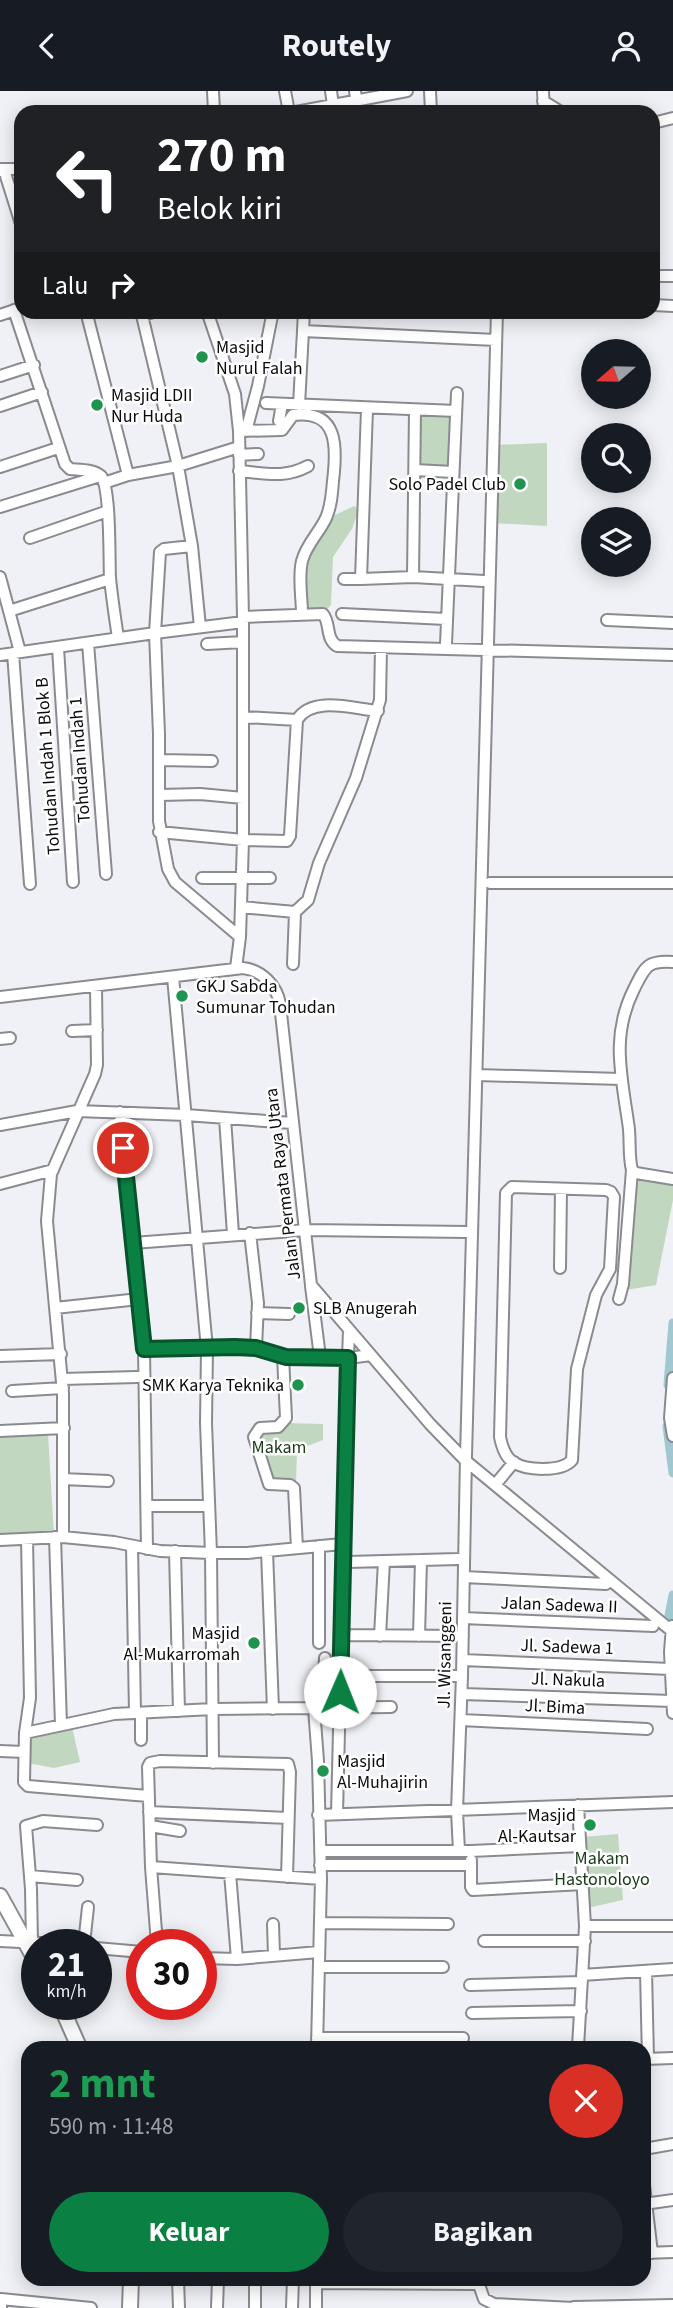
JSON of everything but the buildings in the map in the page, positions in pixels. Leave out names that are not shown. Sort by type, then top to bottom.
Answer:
[{"type":"main road","points":[[0,1896],[21,1930]]},
{"type":"main road","points":[[68,2020],[76,2041]]},
{"type":"main road","points":[[130,2308],[131,2286]]},
{"type":"street","points":[[357,101],[407,91]]},
{"type":"street","points":[[0,170],[5,173],[14,202]]},
{"type":"street","points":[[21,319],[65,464],[70,469],[85,469],[102,479],[108,511],[110,579],[118,638]]},
{"type":"street","points":[[88,319],[128,475]]},
{"type":"street","points":[[142,319],[178,467],[192,546],[200,627]]},
{"type":"street","points":[[210,319],[235,394],[243,431]]},
{"type":"street","points":[[0,997],[236,968],[240,939],[243,841],[243,619],[239,451],[258,386],[271,319]]},
{"type":"street","points":[[299,405],[304,319]]},
{"type":"street","name":"Jl. Wisanggeni","points":[[459,1851],[457,1811],[463,1676],[466,1455],[497,319]]},
{"type":"street","points":[[303,331],[496,340]]},
{"type":"street","points":[[0,376],[34,365]]},
{"type":"street","points":[[0,406],[42,392]]},
{"type":"street","points":[[446,644],[457,393]]},
{"type":"street","points":[[265,403],[456,411]]},
{"type":"street","points":[[279,421],[282,404]]},
{"type":"street","points":[[361,579],[367,409]]},
{"type":"street","points":[[413,577],[415,409]]},
{"type":"street","points":[[243,431],[282,430],[293,415],[311,414],[324,421],[334,437],[336,450],[330,505],[301,565],[302,614]]},
{"type":"street","points":[[0,467],[58,448]]},
{"type":"street","points":[[0,507],[102,479],[178,467],[239,451],[258,454]]},
{"type":"street","points":[[239,471],[284,475],[294,474],[308,466]]},
{"type":"street","points":[[415,470],[453,472]]},
{"type":"street","points":[[30,538],[108,511]]},
{"type":"street","points":[[192,546],[160,551],[155,633],[160,760],[159,832],[168,869],[175,882],[240,939]]},
{"type":"street","points":[[0,577],[17,653],[30,884]]},
{"type":"street","points":[[344,579],[413,577],[484,581]]},
{"type":"street","points":[[9,611],[110,579]]},
{"type":"street","points":[[0,655],[243,619],[302,614],[325,615],[329,638],[337,646],[673,655]]},
{"type":"street","points":[[342,614],[446,619]]},
{"type":"street","points":[[607,620],[673,623]]},
{"type":"street","points":[[207,644],[243,642]]},
{"type":"street","name":"Tohudan Indah 1","points":[[88,643],[106,874]]},
{"type":"street","name":"Tohudan Indah 1 Blok B","points":[[58,647],[73,881]]},
{"type":"street","points":[[241,907],[295,912],[305,904],[311,893],[319,863],[350,795],[378,711],[382,648]]},
{"type":"street","points":[[159,832],[283,843],[288,840],[297,720],[305,710],[317,706],[378,711]]},
{"type":"street","points":[[243,717],[297,720]]},
{"type":"street","points":[[160,760],[212,761]]},
{"type":"street","points":[[160,795],[200,794],[243,798]]},
{"type":"street","points":[[202,878],[270,879]]},
{"type":"street","points":[[490,883],[673,883]]},
{"type":"street","points":[[293,964],[295,912]]},
{"type":"street","points":[[619,1299],[623,1284],[632,1170],[621,1079],[620,1032],[627,1003],[648,965],[658,961],[673,962]]},
{"type":"street","name":"Jalan Permata Raya Utara","points":[[236,968],[248,968],[258,972],[277,990],[283,1019],[311,1285],[371,1355],[466,1455],[496,1483],[672,1628]]},
{"type":"street","points":[[173,977],[207,1349],[213,1763]]},
{"type":"street","points":[[61,1725],[59,1537],[64,1479],[64,1428],[61,1354],[47,1221],[52,1170],[95,1074],[96,986]]},
{"type":"street","points":[[72,1031],[97,1030]]},
{"type":"street","points":[[477,1075],[621,1079]]},
{"type":"street","points":[[0,1125],[77,1111],[292,1123]]},
{"type":"street","points":[[120,1112],[144,1349],[148,1549]]},
{"type":"street","points":[[225,1118],[233,1234]]},
{"type":"street","points":[[0,1184],[52,1170]]},
{"type":"street","points":[[632,1170],[673,1179]]},
{"type":"street","points":[[515,1187],[607,1190],[612,1193],[610,1269],[596,1295],[577,1369],[572,1460],[568,1465],[556,1468],[525,1467],[514,1462],[506,1455],[500,1437],[506,1193],[508,1189],[515,1187]]},
{"type":"street","points":[[561,1189],[561,1268]]},
{"type":"street","points":[[133,1243],[306,1230],[468,1232]]},
{"type":"street","points":[[250,1233],[256,1271],[256,1348]]},
{"type":"street","points":[[311,1285],[320,1357]]},
{"type":"street","points":[[55,1308],[139,1299]]},
{"type":"street","points":[[257,1313],[289,1314]]},
{"type":"street","points":[[337,1814],[349,1330]]},
{"type":"street","points":[[144,1349],[207,1349],[221,1346],[256,1348],[283,1356],[348,1358],[371,1355]]},
{"type":"street","points":[[0,1356],[61,1354]]},
{"type":"street","points":[[283,1356],[286,1418],[278,1427],[260,1428],[254,1437],[269,1483],[290,1485],[294,1488],[297,1548]]},
{"type":"street","points":[[12,1391],[62,1383],[137,1377]]},
{"type":"street","points":[[673,1378],[670,1418],[673,1436]]},
{"type":"street","points":[[0,1431],[64,1428]]},
{"type":"street","points":[[496,1483],[514,1462]]},
{"type":"street","points":[[64,1479],[108,1481]]},
{"type":"street","points":[[148,1506],[208,1506]]},
{"type":"street","points":[[0,1540],[59,1537],[93,1539],[148,1549],[211,1553],[342,1544]]},
{"type":"street","points":[[27,1539],[30,1698],[25,1733],[24,1782],[28,1786],[148,1796]]},
{"type":"street","points":[[132,1546],[141,1740]]},
{"type":"street","points":[[319,1546],[319,1643]]},
{"type":"street","points":[[175,1551],[179,1711]]},
{"type":"street","points":[[267,1551],[274,1709]]},
{"type":"street","points":[[348,1562],[458,1559]]},
{"type":"street","points":[[419,1636],[421,1560]]},
{"type":"street","points":[[380,1636],[384,1561]]},
{"type":"street","points":[[464,1577],[606,1584]]},
{"type":"street","name":"Jalan Sadewa II","points":[[463,1618],[653,1626]]},
{"type":"street","points":[[672,1628],[670,1669],[673,1713]]},
{"type":"street","points":[[346,1635],[463,1636]]},
{"type":"street","points":[[317,2041],[321,1879],[318,1708],[325,1658]]},
{"type":"street","name":"Jl. Sadewa 1","points":[[463,1660],[670,1669]]},
{"type":"street","points":[[351,1676],[463,1676]]},
{"type":"street","name":"Jl. Nakula","points":[[462,1694],[672,1701]]},
{"type":"street","points":[[25,1733],[114,1714],[213,1709],[391,1707]]},
{"type":"street","name":"Jl. Bima","points":[[461,1720],[647,1729]]},
{"type":"street","points":[[0,1751],[24,1752]]},
{"type":"street","points":[[156,1929],[148,1796],[150,1763],[288,1764],[287,1877]]},
{"type":"street","points":[[318,1815],[673,1803]]},
{"type":"street","points":[[578,1805],[585,1926],[578,2041]]},
{"type":"street","points":[[149,1812],[288,1818]]},
{"type":"street","points":[[28,1929],[28,1825],[43,1821],[97,1825]]},
{"type":"street","points":[[150,1826],[180,1831]]},
{"type":"street","points":[[320,1851],[471,1851],[580,1846]]},
{"type":"street","points":[[354,1851],[354,1864]]},
{"type":"street","points":[[384,1864],[385,1851]]},
{"type":"street","points":[[471,1851],[473,1890],[583,1884]]},
{"type":"street","points":[[320,1864],[471,1865]]},
{"type":"street","points":[[151,1867],[321,1879]]},
{"type":"street","points":[[230,1873],[237,1959]]},
{"type":"street","points":[[30,1876],[77,1880]]},
{"type":"street","points":[[86,1929],[88,1907]]},
{"type":"street","points":[[320,1923],[448,1924]]},
{"type":"street","points":[[273,1924],[274,1955]]},
{"type":"street","points":[[585,1926],[673,1926]]},
{"type":"street","points":[[0,1941],[21,1941]]},
{"type":"street","points":[[484,1941],[585,1941]]},
{"type":"street","points":[[217,1958],[319,1952]]},
{"type":"street","points":[[319,1967],[443,1968]]},
{"type":"street","points":[[470,1985],[581,1979],[673,1969]]},
{"type":"street","points":[[646,1971],[646,2041]]},
{"type":"street","points":[[472,2013],[580,2011]]},
{"type":"street","points":[[375,2041],[463,2038]]},
{"type":"street","points":[[651,2059],[673,2058]]},
{"type":"street","points":[[651,2148],[673,2144]]},
{"type":"street","points":[[651,2202],[673,2200]]},
{"type":"street","points":[[651,2253],[673,2252]]},
{"type":"street","points":[[178,2286],[179,2308]]},
{"type":"street","points":[[217,2308],[218,2286]]},
{"type":"street","points":[[255,2286],[255,2308]]},
{"type":"street","points":[[292,2308],[293,2286]]},
{"type":"street","points":[[316,2286],[316,2308]]},
{"type":"street","points":[[480,2286],[484,2299],[494,2304],[574,2307],[673,2305]]},
{"type":"street","points":[[1,2308],[0,2298],[91,2308]]},
{"type":"green space","points":[[417,413],[454,414],[451,469],[418,468]]},
{"type":"green space","name":"Solo Padel Club","points":[[547,443],[547,526],[493,523],[493,445]]},
{"type":"green space","points":[[354,506],[359,509],[352,529],[333,557],[331,605],[324,613],[305,611],[304,569],[315,543],[333,516]]},
{"type":"green space","points":[[634,1175],[673,1182],[673,1200],[656,1285],[626,1290]]},
{"type":"green space","name":"Makam","points":[[285,1423],[323,1424],[323,1440],[297,1450],[296,1484],[272,1484],[257,1433]]},
{"type":"green space","points":[[48,1434],[54,1535],[0,1536],[0,1437]]},
{"type":"green space","points":[[72,1727],[80,1762],[54,1768],[27,1763],[28,1733]]},
{"type":"green space","name":"Makam Hastonoloyo","points":[[618,1834],[623,1900],[587,1908],[582,1837]]},
{"type":"waterway","points":[[668,1385],[673,1323]]},
{"type":"waterway","points":[[667,1426],[673,1473]]},
{"type":"waterway","points":[[673,1595],[668,1621],[673,1625]]},
{"type":"place","name":"Masjid Nurul Falah","points":[[202,357]]},
{"type":"place","name":"Masjid LDII Nur Huda","points":[[97,405]]},
{"type":"place","name":"Solo Padel Club","points":[[520,484]]},
{"type":"place","name":"GKJ Sabda Sumunar Tohudan","points":[[182,996]]},
{"type":"place","name":"SLB Anugerah","points":[[299,1308]]},
{"type":"place","name":"SMK Karya Teknika","points":[[298,1385]]},
{"type":"place","name":"Masjid Al-Mukarromah","points":[[254,1643]]},
{"type":"place","name":"Masjid Al-Muhajirin","points":[[323,1771]]},
{"type":"place","name":"Masjid Al-Kautsar","points":[[590,1825]]},
{"type":"route","points":[[123,1148],[144,1349],[207,1349],[221,1346],[256,1348],[286,1357],[348,1358],[340,1692]]}]
